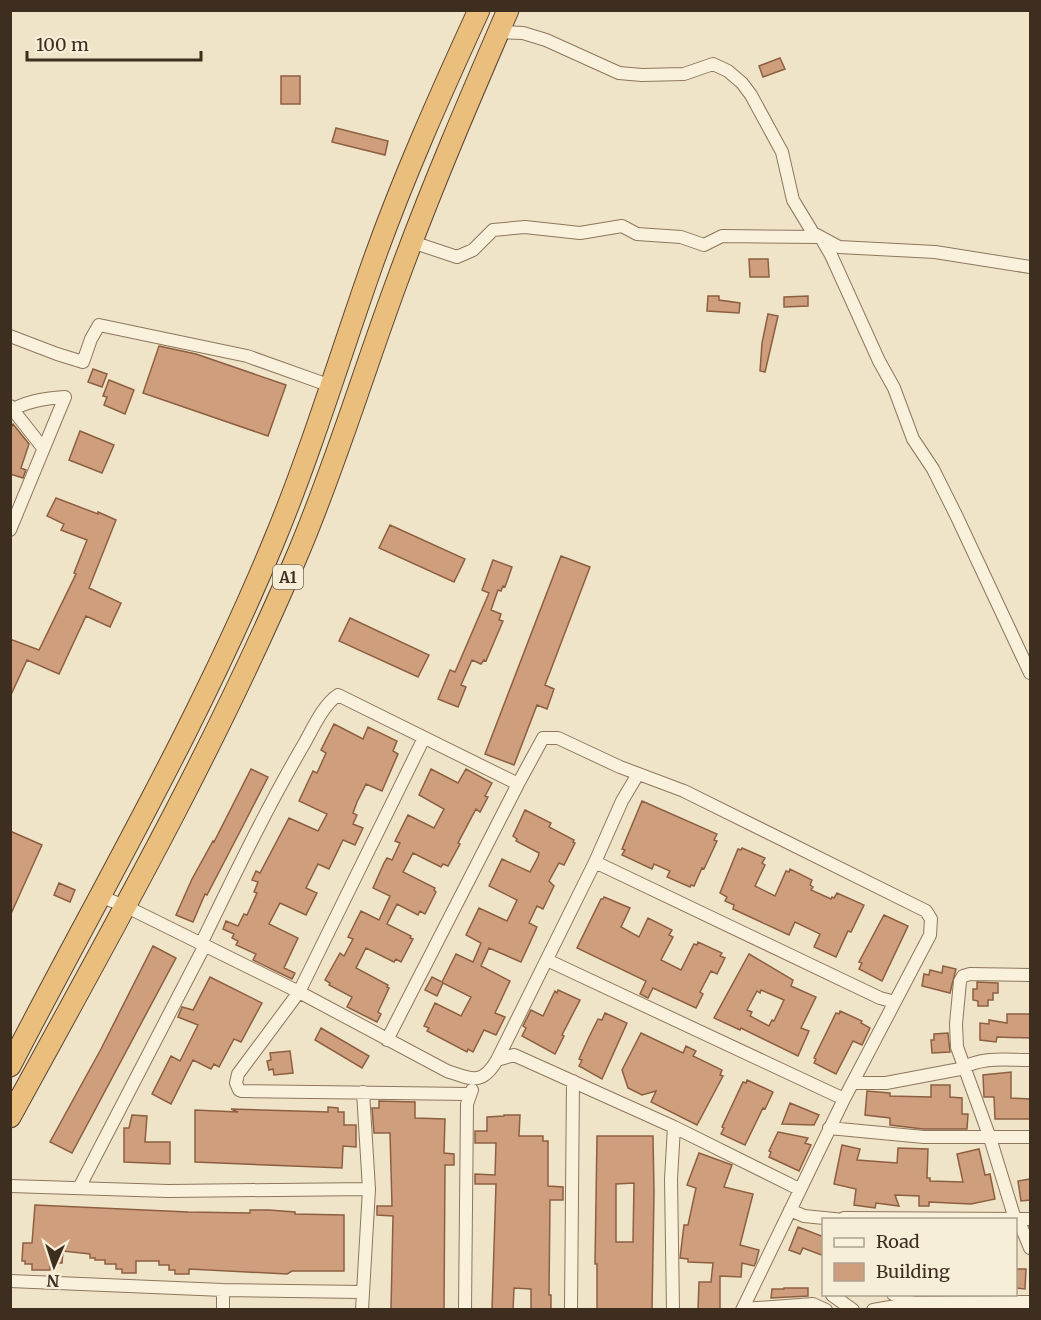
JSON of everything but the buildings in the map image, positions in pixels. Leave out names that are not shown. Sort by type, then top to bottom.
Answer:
[{"type":"highway","name":"A1","points":[[10,1066],[19,1032],[155,795],[254,587],[283,519],[372,266],[447,80],[479,10]]},
{"type":"highway","name":"A1","points":[[10,1117],[179,807],[233,699],[288,578],[432,190],[472,90],[508,10]]},
{"type":"highway","points":[[406,179],[432,190]]},
{"type":"street","points":[[499,32],[523,33],[546,40],[618,73],[684,74],[713,64],[728,70],[751,95],[771,129],[782,152],[793,200],[813,232],[839,247],[935,252],[1030,267]]},
{"type":"street","points":[[412,242],[457,257],[472,250],[493,230],[525,228],[580,233],[622,226],[637,234],[681,237],[704,244],[722,236],[820,237]]},
{"type":"street","points":[[820,237],[831,255],[879,361],[894,388],[913,439],[933,469],[1030,673]]},
{"type":"street","points":[[10,336],[83,362],[91,339],[99,326],[247,356],[331,386]]},
{"type":"street","points":[[10,530],[65,396],[11,409],[43,448]]},
{"type":"street","points":[[79,1188],[203,945],[275,794],[315,725],[334,698],[341,696],[518,784]]},
{"type":"street","points":[[387,1040],[543,738],[550,737],[575,745],[638,774],[684,791],[926,911],[931,919],[930,935],[844,1099],[743,1309],[813,1304],[828,1310]]},
{"type":"street","points":[[424,738],[299,992],[238,1074],[236,1087],[242,1091],[470,1094]]},
{"type":"street","points":[[99,896],[125,906],[299,992],[447,1071],[472,1080],[483,1077],[497,1060],[595,862],[622,801],[638,774]]},
{"type":"street","points":[[595,862],[880,998],[895,1002]]},
{"type":"street","points":[[547,960],[844,1099]]},
{"type":"street","points":[[1030,975],[970,974],[963,976],[960,981],[956,1024],[957,1047],[1030,1248]]},
{"type":"street","points":[[497,1060],[514,1055],[674,1127],[800,1189]]},
{"type":"street","points":[[853,1083],[886,1083],[960,1069],[969,1063],[984,1060],[1030,1060]]},
{"type":"street","points":[[465,1310],[467,1104],[472,1089],[472,1080]]},
{"type":"street","points":[[571,1310],[573,1081]]},
{"type":"street","points":[[362,1310],[369,1189],[363,1092]]},
{"type":"street","points":[[673,1310],[671,1179],[674,1127]]},
{"type":"street","points":[[830,1128],[924,1137],[1030,1137]]},
{"type":"street","points":[[10,1186],[168,1191],[369,1189]]},
{"type":"street","points":[[790,1210],[804,1216],[831,1218]]},
{"type":"street","points":[[10,1281],[223,1290],[362,1292]]},
{"type":"street","points":[[223,1290],[224,1310]]},
{"type":"street","points":[[834,1296],[853,1310]]},
{"type":"street","points":[[897,1296],[917,1306]]},
{"type":"street","points":[[873,1310],[1030,1302]]}]
